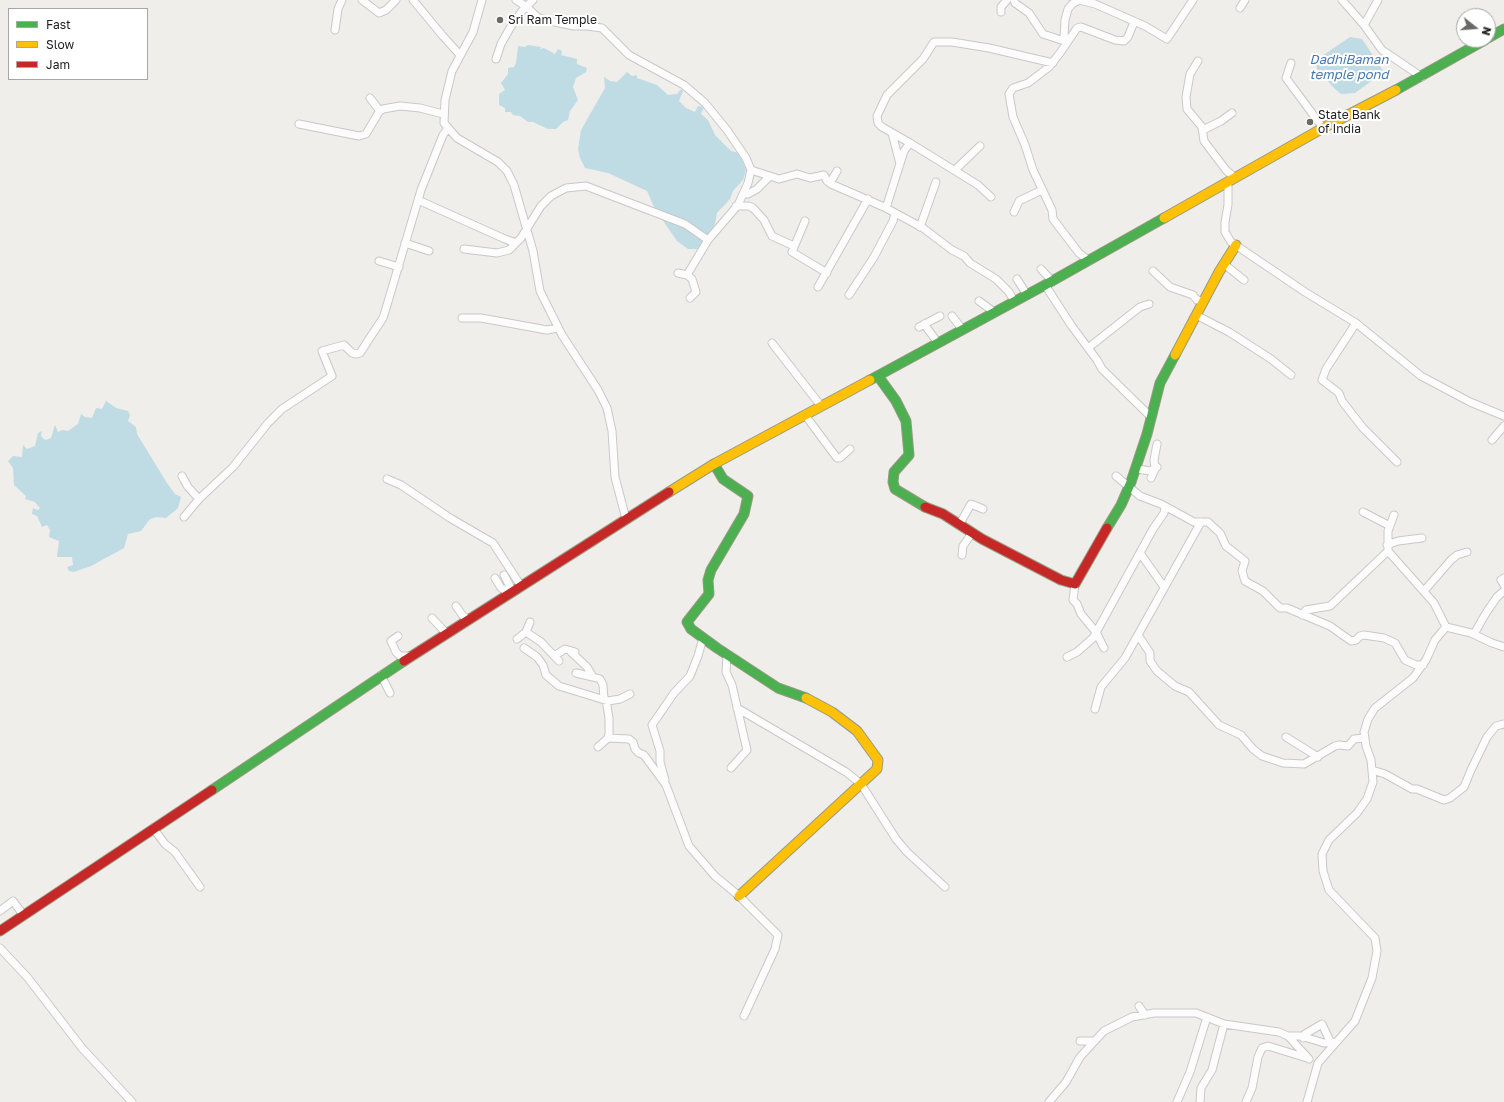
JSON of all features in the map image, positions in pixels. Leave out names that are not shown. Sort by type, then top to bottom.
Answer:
[{"type":"street","points":[[335,30],[342,0]]},
{"type":"street","points":[[362,0],[379,12],[386,10],[396,0]]},
{"type":"street","points":[[412,0],[460,55]]},
{"type":"street","points":[[482,0],[474,28],[452,71],[443,114],[444,123],[457,138],[498,162],[507,171],[514,185],[533,251],[540,290],[558,328],[598,390],[607,408],[612,431],[615,477],[626,520]]},
{"type":"street","points":[[516,0],[527,7],[537,17],[545,20],[574,26],[602,28],[629,55],[684,85],[705,103],[727,130],[746,158],[751,170],[744,194],[708,240],[687,276]]},
{"type":"street","points":[[496,59],[508,33],[534,0]]},
{"type":"street","points":[[1001,12],[1001,7],[1007,0]]},
{"type":"street","points":[[1014,0],[1015,3],[1029,13],[1042,34],[1061,40],[1064,37],[1065,20],[1068,9],[1073,2],[1079,0],[1087,1],[1146,26],[1167,39],[1194,0]]},
{"type":"street","points":[[1240,8],[1245,0]]},
{"type":"street","points":[[1342,0],[1364,24],[1382,50],[1422,77]]},
{"type":"street","points":[[1364,24],[1378,0]]},
{"type":"street","points":[[1089,261],[1078,253],[1053,219],[1052,210],[1042,190],[1013,117],[1009,94],[1013,88],[1028,83],[1053,62],[1077,28],[1081,27],[1115,40],[1124,41],[1128,37],[1134,22]]},
{"type":"street","points":[[991,197],[978,185],[878,123],[879,110],[887,95],[923,59],[934,42],[952,42],[989,48],[1053,62]]},
{"type":"street","points":[[2,927],[24,916],[446,632],[714,464],[1089,261],[1231,179],[1323,128],[1422,77],[1471,48]]},
{"type":"street","points":[[1198,61],[1190,74],[1186,97],[1190,113],[1203,130],[1204,141],[1231,179],[1225,232],[1236,245],[1306,292],[1356,323],[1421,376],[1470,402],[1504,416]]},
{"type":"street","points":[[1290,63],[1286,78],[1323,128]]},
{"type":"street","points":[[370,98],[380,111]]},
{"type":"street","points":[[299,124],[359,136],[366,134],[380,111],[400,106],[425,108],[443,114]]},
{"type":"street","points":[[1203,130],[1221,121],[1232,112]]},
{"type":"street","points":[[184,517],[199,499],[232,467],[282,409],[332,376],[322,351],[344,345],[352,353],[360,353],[383,318],[428,169],[448,128]]},
{"type":"street","points":[[892,133],[900,165]]},
{"type":"street","points":[[886,208],[907,144],[910,143]]},
{"type":"street","points":[[955,170],[980,146]]},
{"type":"street","points":[[751,170],[770,178],[783,179],[797,174],[810,178],[824,175],[830,183],[868,199],[920,226],[952,250],[964,256],[970,263],[996,279],[1009,292],[1014,301]]},
{"type":"street","points":[[830,183],[837,171]]},
{"type":"street","points":[[744,194],[748,194],[757,189],[770,178]]},
{"type":"street","points":[[920,226],[936,182]]},
{"type":"street","points":[[464,249],[497,253],[509,250],[521,238],[541,206],[551,196],[566,188],[586,186],[685,224],[708,240]]},
{"type":"street","points":[[1014,212],[1019,201],[1042,190]]},
{"type":"street","points":[[818,287],[868,199]]},
{"type":"street","points":[[418,200],[505,240],[516,242]]},
{"type":"street","points":[[736,206],[749,206],[752,208],[764,220],[772,236],[794,246]]},
{"type":"street","points":[[849,295],[874,257],[893,222],[895,213]]},
{"type":"street","points":[[805,221],[792,252],[794,255],[827,273]]},
{"type":"street","points":[[406,244],[429,251]]},
{"type":"street","points":[[1104,648],[1096,632],[1080,614],[1077,604],[1073,600],[1075,584],[1121,505],[1136,469],[1160,383],[1204,300],[1236,245]]},
{"type":"street","points":[[379,262],[399,267]]},
{"type":"street","points":[[1224,264],[1244,280]]},
{"type":"street","points":[[1041,269],[1048,283],[1102,369],[1151,418]]},
{"type":"street","points":[[1153,271],[1170,287],[1193,295],[1197,300],[1204,300]]},
{"type":"street","points":[[678,273],[692,279],[696,292],[690,298]]},
{"type":"street","points":[[1017,279],[1027,295]]},
{"type":"street","points":[[979,301],[994,312]]},
{"type":"street","points":[[1088,348],[1140,307],[1149,304]]},
{"type":"street","points":[[1196,315],[1229,332],[1271,359],[1292,375]]},
{"type":"street","points":[[938,343],[922,326],[940,316]]},
{"type":"street","points":[[952,316],[962,329]]},
{"type":"street","points":[[462,318],[481,318],[547,330],[558,328]]},
{"type":"street","points":[[1356,323],[1326,369],[1322,380],[1339,393],[1342,402],[1362,428],[1397,462]]},
{"type":"street","points":[[772,343],[821,406]]},
{"type":"street","points":[[878,376],[896,401],[906,421],[909,455],[894,472],[894,486],[928,509],[943,514],[972,533],[1061,580],[1075,584]]},
{"type":"street","points":[[805,415],[837,458],[840,458],[850,449]]},
{"type":"street","points":[[1492,440],[1504,426]]},
{"type":"street","points":[[1157,444],[1154,465],[1157,467]]},
{"type":"street","points":[[714,464],[722,479],[748,496],[744,514],[711,570],[708,580],[709,594],[687,622],[692,629],[703,638],[778,688],[815,702],[832,712],[858,731],[878,760],[877,768],[861,784],[739,896]]},
{"type":"street","points":[[1136,469],[1151,471],[1157,467]]},
{"type":"street","points":[[1151,478],[1157,467]]},
{"type":"street","points":[[182,476],[188,487],[199,499]]},
{"type":"street","points":[[1116,476],[1140,496],[1194,522],[1208,522],[1220,533],[1226,546],[1245,561],[1242,571],[1245,581],[1263,591],[1280,608],[1287,608],[1330,626],[1351,641],[1364,635],[1384,638],[1395,643],[1405,660],[1416,665],[1423,665]]},
{"type":"street","points":[[387,479],[401,485],[450,518],[493,543],[516,589]]},
{"type":"street","points":[[959,525],[971,504],[983,509]]},
{"type":"street","points":[[1067,657],[1087,644],[1096,632],[1140,553],[1152,528],[1164,513],[1165,507]]},
{"type":"street","points":[[1364,512],[1390,526]]},
{"type":"street","points":[[1394,515],[1390,526],[1388,548],[1434,602],[1446,626],[1474,634],[1504,647]]},
{"type":"street","points":[[1095,709],[1101,687],[1125,658],[1201,522]]},
{"type":"street","points":[[962,555],[963,546],[972,533]]},
{"type":"street","points":[[1302,615],[1306,610],[1330,606],[1388,548],[1398,541],[1422,538]]},
{"type":"street","points":[[1424,591],[1451,560],[1457,555],[1467,552]]},
{"type":"street","points":[[1140,553],[1164,587]]},
{"type":"street","points":[[504,575],[516,589]]},
{"type":"street","points":[[495,578],[501,588],[507,591],[516,589]]},
{"type":"street","points":[[1504,578],[1501,580],[1504,585]]},
{"type":"street","points":[[1474,634],[1497,597],[1504,591]]},
{"type":"street","points":[[456,606],[463,616],[468,619]]},
{"type":"street","points":[[432,618],[446,632]]},
{"type":"street","points":[[517,639],[526,632],[530,622]]},
{"type":"street","points":[[1307,1102],[1318,1062],[1333,1042],[1354,1021],[1372,978],[1377,951],[1375,938],[1329,890],[1323,871],[1322,854],[1329,840],[1357,813],[1367,799],[1373,782],[1372,760],[1364,732],[1368,719],[1375,708],[1413,678],[1423,665],[1435,640],[1446,626]]},
{"type":"street","points":[[526,632],[541,642],[556,658],[565,649],[573,652],[587,667],[593,677]]},
{"type":"street","points":[[398,636],[391,641],[396,652],[400,656],[405,657],[413,655]]},
{"type":"street","points":[[1138,636],[1150,653],[1150,661],[1157,671],[1175,686],[1189,692],[1219,725],[1241,735],[1252,749],[1262,756],[1283,763],[1304,764],[1335,746],[1348,746],[1354,739],[1365,738]]},
{"type":"street","points":[[703,638],[690,676],[674,693],[652,726],[660,751],[660,762],[666,785],[689,846],[715,876],[739,896],[778,935],[775,949],[744,1016]]},
{"type":"street","points":[[524,648],[537,657],[543,665],[546,674],[559,686],[605,700],[620,699],[630,694]]},
{"type":"street","points":[[727,655],[726,672],[732,685],[746,750],[731,768]]},
{"type":"street","points":[[576,673],[600,679],[603,685],[609,718],[608,738],[598,747]]},
{"type":"street","points":[[381,675],[390,693]]},
{"type":"street","points":[[737,708],[846,772],[861,784],[896,839],[907,852],[945,887]]},
{"type":"street","points":[[1372,770],[1386,774],[1412,789],[1417,789],[1444,800],[1450,798],[1464,787],[1470,770],[1487,737],[1496,726],[1504,724]]},
{"type":"street","points":[[1286,737],[1318,757]]},
{"type":"street","points":[[608,738],[629,740],[633,742],[639,753],[644,755],[666,785]]},
{"type":"street","points":[[153,828],[165,844],[175,852],[200,887]]},
{"type":"street","points":[[0,911],[13,901],[24,916]]},
{"type":"street","points":[[0,948],[28,978],[82,1048],[122,1093],[132,1102]]},
{"type":"street","points":[[1139,1006],[1145,1015]]},
{"type":"street","points":[[1049,1102],[1066,1082],[1080,1057],[1093,1041],[1114,1025],[1132,1017],[1196,1013],[1224,1024],[1270,1030],[1288,1036],[1301,1036],[1303,1038],[1324,1043],[1333,1042]]},
{"type":"street","points":[[1177,1102],[1192,1065],[1207,1017]]},
{"type":"street","points":[[1200,1102],[1202,1088],[1212,1070],[1224,1024]]},
{"type":"street","points":[[1303,1038],[1305,1034],[1322,1024],[1333,1042]]},
{"type":"street","points":[[1288,1036],[1292,1042],[1309,1058]]},
{"type":"street","points":[[1080,1041],[1093,1041]]},
{"type":"street","points":[[1246,1102],[1252,1088],[1258,1057],[1262,1048],[1268,1046],[1318,1062]]},
{"type":"water","name":"DadhiBaman temple pond","points":[[1350,37],[1362,39],[1384,72],[1355,93],[1341,94],[1317,69],[1316,60]]},
{"type":"water","points":[[528,45],[541,47],[540,49],[544,48],[555,54],[558,49],[562,51],[561,55],[577,59],[577,64],[587,68],[586,72],[576,78],[573,87],[578,100],[570,111],[568,120],[563,122],[556,129],[548,129],[533,122],[528,122],[520,116],[513,115],[511,112],[505,112],[505,108],[499,105],[499,94],[505,90],[501,83],[508,74],[508,68],[514,67],[516,63],[518,46],[525,47]]},
{"type":"water","points":[[627,72],[632,76],[637,75],[637,78],[657,85],[668,95],[677,94],[681,89],[683,91],[679,101],[686,108],[695,112],[698,106],[704,107],[701,114],[708,120],[715,135],[731,151],[739,153],[746,170],[743,180],[733,191],[730,199],[717,213],[715,224],[708,237],[698,249],[688,249],[677,241],[655,209],[647,191],[608,173],[585,168],[580,158],[578,149],[581,130],[605,88],[604,77],[610,81],[617,82]]},
{"type":"water","points":[[106,401],[116,408],[128,411],[130,415],[128,421],[136,427],[137,434],[167,483],[175,494],[181,497],[178,508],[166,518],[157,517],[150,519],[141,531],[128,534],[124,548],[91,566],[74,572],[69,571],[67,567],[73,565],[72,557],[57,557],[59,541],[49,537],[50,530],[47,525],[42,527],[37,516],[32,514],[33,508],[38,510],[40,508],[35,502],[25,499],[26,496],[14,485],[13,468],[8,461],[13,456],[22,457],[23,445],[27,449],[35,446],[38,433],[42,431],[41,436],[45,440],[51,438],[55,425],[58,432],[62,430],[68,431],[78,424],[81,414],[85,417],[92,418],[96,408],[102,409]]},
{"type":"traffic: fast","points":[[1496,34],[1504,29]]},
{"type":"traffic: fast","points":[[1396,90],[1471,48]]},
{"type":"traffic: fast","points":[[870,380],[1045,285],[1164,218]]},
{"type":"traffic: fast","points":[[1107,528],[1121,505],[1131,482],[1147,434],[1160,383],[1175,355]]},
{"type":"traffic: fast","points":[[878,376],[896,401],[906,421],[909,455],[894,472],[893,482],[895,489],[925,507]]},
{"type":"traffic: fast","points":[[714,464],[723,479],[748,496],[744,514],[711,570],[708,580],[709,594],[687,622],[691,629],[717,648],[778,688],[806,698]]},
{"type":"traffic: fast","points":[[212,790],[404,661]]},
{"type":"traffic: slow","points":[[1164,218],[1323,128],[1396,90]]},
{"type":"traffic: slow","points":[[1175,355],[1219,272],[1236,245]]},
{"type":"traffic: slow","points":[[669,492],[714,464],[870,380]]},
{"type":"traffic: slow","points":[[739,896],[877,769],[878,760],[857,731],[832,712],[806,698]]},
{"type":"traffic: jam","points":[[404,661],[669,492]]},
{"type":"traffic: jam","points":[[925,507],[943,514],[982,539],[1061,580],[1075,584],[1107,528]]},
{"type":"traffic: jam","points":[[0,931],[212,790]]},
{"type":"place","name":"Sri Ram Temple","points":[[500,20]]},
{"type":"place","name":"State Bank of India","points":[[1310,122]]}]
